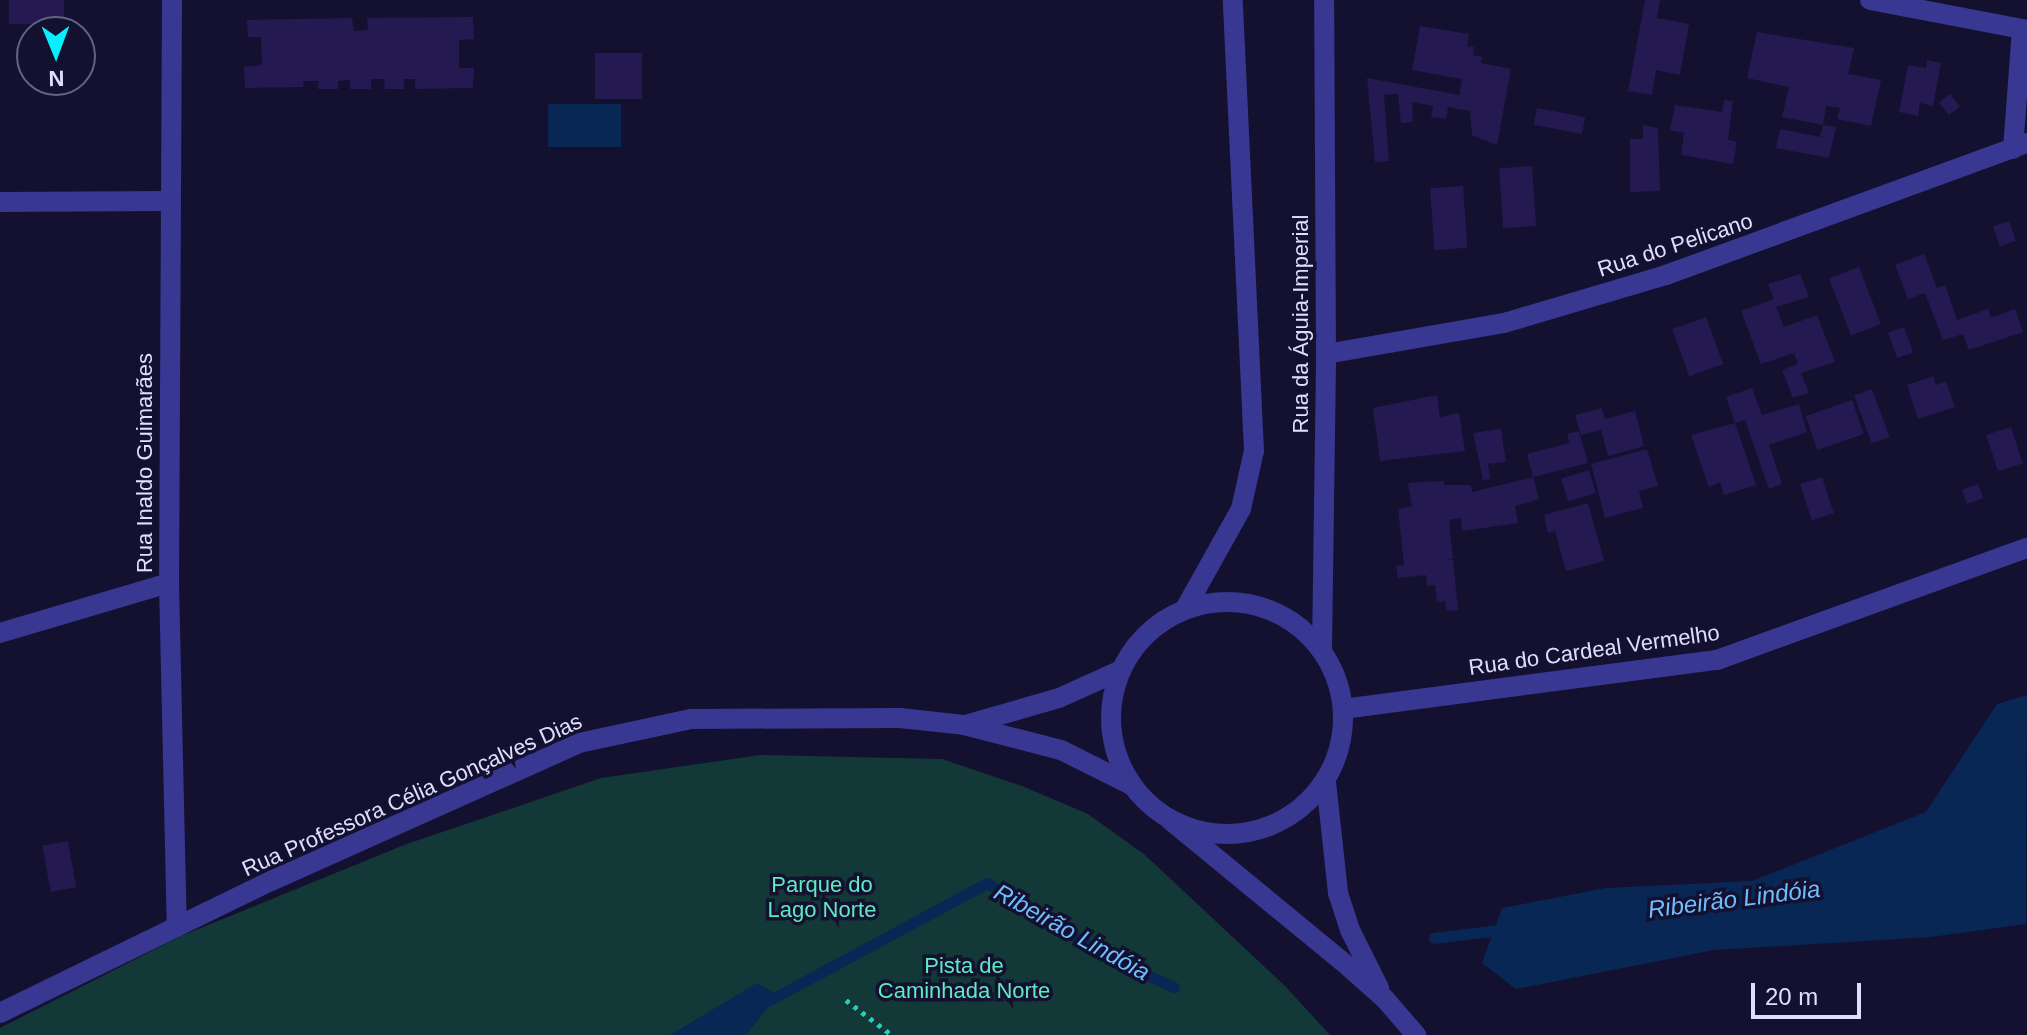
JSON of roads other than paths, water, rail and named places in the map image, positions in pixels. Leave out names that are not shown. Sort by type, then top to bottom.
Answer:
[{"type":"street","name":"Rua Inaldo Guimarães","points":[[172,0],[169,583],[177,927]]},
{"type":"street","points":[[1185,609],[1241,509],[1254,451],[1233,0]]},
{"type":"street","name":"Rua da Águia-Imperial","points":[[1322,649],[1326,354],[1324,0]]},
{"type":"street","points":[[1870,0],[2024,30],[2020,146]]},
{"type":"street","name":"Rua do Pelicano","points":[[1326,354],[1504,323],[1666,275],[2020,146]]},
{"type":"street","points":[[0,202],[170,201]]},
{"type":"street","name":"Rua do Cardeal Vermelho","points":[[1343,709],[1717,660],[2027,548]]},
{"type":"street","points":[[0,633],[169,583]]},
{"type":"street","points":[[1131,785],[1114,749],[1110,710],[1119,671],[1141,638],[1162,621],[1185,609],[1222,601],[1260,606],[1295,622],[1322,649],[1339,683],[1345,725],[1335,766],[1326,782],[1302,808],[1272,826],[1238,834],[1203,832],[1170,820]]},
{"type":"street","points":[[964,725],[1059,698],[1119,671]]},
{"type":"street","name":"Rua Professora Célia Gonçalves Dias","points":[[0,1013],[271,881],[579,743],[691,719],[900,718],[964,725]]},
{"type":"street","points":[[964,725],[1061,750],[1131,785],[1385,999],[1416,1035]]},
{"type":"street","points":[[1326,782],[1338,893],[1350,930],[1385,999]]},
{"type":"water","points":[[548,104],[621,104],[621,147],[548,147]]},
{"type":"water","points":[[2027,695],[2026,924],[1931,937],[1714,950],[1516,989],[1482,963],[1502,908],[1606,888],[1752,881],[1926,812],[1997,704]]},
{"type":"water","points":[[757,983],[778,995],[746,1035],[670,1035]]},
{"type":"waterway","name":"Ribeirão Lindóia","points":[[768,1001],[987,883],[1110,958],[1174,987]]},
{"type":"waterway","name":"Ribeirão Lindóia","points":[[1434,938],[1506,929]]},
{"type":"park label","name":"Parque do Lago Norte","points":[[822,896]]},
{"type":"park label","name":"Pista de Caminhada Norte","points":[[964,978]]}]
